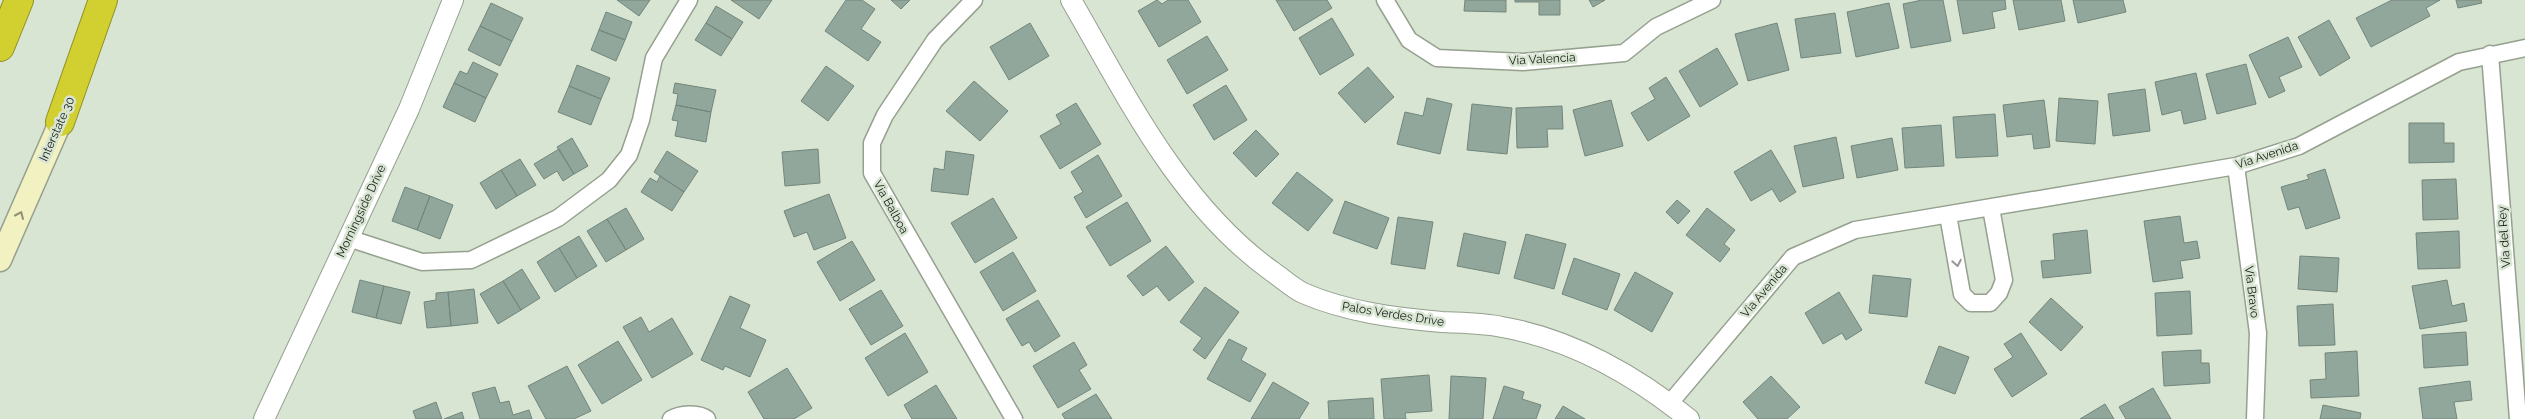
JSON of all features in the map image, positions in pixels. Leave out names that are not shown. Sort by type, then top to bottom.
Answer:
[{"type":"highway","points":[[0,47],[19,0]]},
{"type":"highway","points":[[60,122],[103,0]]},
{"type":"main road","name":"Interstate 30","points":[[0,260],[60,122],[117,0]]},
{"type":"street","name":"Morningside Drive","points":[[264,419],[409,109],[453,0]]},
{"type":"street","points":[[348,238],[422,262],[472,260],[558,218],[609,180],[629,155],[640,120],[654,58],[689,0]]},
{"type":"street","name":"Via Balboa","points":[[974,0],[960,11],[935,40],[885,115],[872,143],[872,173],[1014,419]]},
{"type":"street","name":"Palos Verdes Drive","points":[[1071,0],[1152,139],[1192,195],[1250,255],[1301,292],[1344,308],[1437,321],[1502,327],[1568,346],[1622,373],[1670,403],[1690,419]]},
{"type":"street","name":"Via Valencia","points":[[1385,0],[1409,40],[1437,58],[1523,62],[1624,53],[1656,27],[1712,0]]},
{"type":"street","name":"Via Avenida","points":[[1670,403],[1793,257],[1855,230],[2236,166],[2299,146],[2459,62],[2525,48]]},
{"type":"street","name":"Via del Rey","points":[[2490,54],[2518,419]]},
{"type":"street","name":"Via Bravo","points":[[2236,166],[2258,333],[2255,419]]},
{"type":"street","points":[[1948,215],[1962,294],[1971,304],[1990,303],[1999,293],[2004,280],[1991,208]]},
{"type":"street","points":[[671,419],[678,415],[703,416],[707,419]]},
{"type":"building","points":[[617,0],[650,0],[639,16]]},
{"type":"building","points":[[731,0],[772,0],[759,19]]},
{"type":"building","points":[[846,0],[862,0],[875,9],[861,29],[881,42],[868,61],[825,31]]},
{"type":"building","points":[[891,0],[910,0],[901,9]]},
{"type":"building","points":[[1157,0],[1162,4],[1168,0],[1188,0],[1201,22],[1159,47],[1138,11]]},
{"type":"building","points":[[1276,0],[1327,0],[1332,8],[1294,31]]},
{"type":"building","points":[[1465,0],[1506,0],[1506,12],[1464,11]]},
{"type":"building","points":[[1515,0],[1560,0],[1560,15],[1539,15],[1539,2],[1515,2]]},
{"type":"building","points":[[1589,0],[1605,0],[1593,7]]},
{"type":"building","points":[[1922,0],[1943,0],[1951,41],[1911,48],[1903,4]]},
{"type":"building","points":[[1957,0],[2005,0],[2006,9],[1992,12],[1995,28],[1963,34]]},
{"type":"building","points":[[2013,0],[2061,0],[2065,21],[2019,30]]},
{"type":"building","points":[[2073,0],[2123,0],[2126,12],[2078,23]]},
{"type":"building","points":[[2392,0],[2440,0],[2426,8],[2430,16],[2371,47],[2356,18]]},
{"type":"building","points":[[2456,0],[2481,0],[2482,3],[2458,8]]},
{"type":"building","points":[[491,3],[523,18],[512,41],[480,26]]},
{"type":"building","points":[[1889,3],[1899,48],[1856,57],[1847,12]]},
{"type":"building","points":[[716,6],[743,22],[732,39],[706,23]]},
{"type":"building","points":[[606,12],[632,22],[625,40],[599,30]]},
{"type":"building","points":[[1835,13],[1841,53],[1801,58],[1795,19]]},
{"type":"building","points":[[1332,18],[1354,55],[1320,75],[1299,38]]},
{"type":"building","points":[[2329,20],[2350,58],[2320,76],[2298,37]]},
{"type":"building","points":[[706,23],[732,39],[721,56],[695,40]]},
{"type":"building","points":[[1030,23],[1049,56],[1009,80],[990,47]]},
{"type":"building","points":[[1777,23],[1789,70],[1748,81],[1735,34]]},
{"type":"building","points":[[480,26],[512,41],[500,66],[468,50]]},
{"type":"building","points":[[599,30],[625,40],[616,61],[591,50]]},
{"type":"building","points":[[1207,36],[1228,70],[1187,94],[1167,60]]},
{"type":"building","points":[[2288,37],[2302,67],[2279,77],[2285,91],[2269,98],[2249,55]]},
{"type":"building","points":[[1717,48],[1738,84],[1700,107],[1679,71]]},
{"type":"building","points":[[473,62],[498,74],[486,98],[454,83],[460,71],[467,74]]},
{"type":"building","points":[[2246,64],[2256,104],[2217,114],[2206,74]]},
{"type":"building","points":[[577,65],[610,78],[601,99],[569,86]]},
{"type":"building","points":[[826,66],[854,86],[828,121],[801,101]]},
{"type":"building","points":[[1368,67],[1394,97],[1365,123],[1338,93]]},
{"type":"building","points":[[2196,73],[2206,119],[2184,124],[2181,110],[2162,115],[2155,82]]},
{"type":"building","points":[[1666,77],[1690,116],[1648,141],[1631,113],[1655,99],[1649,88]]},
{"type":"building","points":[[974,81],[1008,111],[980,141],[946,111]]},
{"type":"building","points":[[454,83],[486,98],[475,122],[443,107]]},
{"type":"building","points":[[675,83],[716,90],[711,112],[676,105],[678,94],[673,93]]},
{"type":"building","points":[[1226,85],[1247,120],[1214,140],[1193,105]]},
{"type":"building","points":[[569,86],[601,99],[591,125],[558,112]]},
{"type":"building","points":[[2145,89],[2150,131],[2113,136],[2108,94]]},
{"type":"building","points":[[1427,98],[1452,104],[1440,154],[1397,144],[1405,112],[1423,116]]},
{"type":"building","points":[[2059,98],[2098,101],[2095,144],[2056,141]]},
{"type":"building","points":[[1611,100],[1623,146],[1585,156],[1573,110]]},
{"type":"building","points":[[2044,100],[2050,147],[2034,149],[2032,134],[2007,137],[2003,105]]},
{"type":"building","points":[[1076,103],[1101,144],[1060,169],[1040,136],[1061,124],[1056,115]]},
{"type":"building","points":[[1472,104],[1512,108],[1507,154],[1467,150]]},
{"type":"building","points":[[676,105],[711,112],[706,142],[675,136],[678,121],[672,120]]},
{"type":"building","points":[[1562,106],[1563,129],[1547,129],[1548,147],[1517,148],[1516,108]]},
{"type":"building","points":[[1995,114],[1998,156],[1956,158],[1953,117]]},
{"type":"building","points":[[2409,123],[2444,123],[2444,143],[2454,143],[2454,162],[2409,163]]},
{"type":"building","points":[[1941,125],[1944,166],[1905,168],[1902,128]]},
{"type":"building","points":[[1256,130],[1279,154],[1256,177],[1233,153]]},
{"type":"building","points":[[1836,137],[1844,178],[1803,187],[1794,146]]},
{"type":"building","points":[[572,138],[588,166],[574,174],[557,147]]},
{"type":"building","points":[[1892,138],[1898,170],[1857,178],[1851,146]]},
{"type":"building","points":[[559,149],[574,174],[563,181],[557,171],[544,179],[534,164]]},
{"type":"building","points":[[818,149],[820,183],[785,186],[782,152]]},
{"type":"building","points":[[1771,150],[1796,192],[1780,202],[1772,189],[1751,201],[1734,172]]},
{"type":"building","points":[[667,151],[698,171],[684,192],[654,172]]},
{"type":"building","points":[[946,151],[974,155],[968,195],[931,191],[934,168],[944,170]]},
{"type":"building","points":[[1098,155],[1122,196],[1086,218],[1074,197],[1083,192],[1071,172]]},
{"type":"building","points":[[520,159],[536,185],[517,196],[501,170]]},
{"type":"building","points":[[2325,169],[2340,218],[2306,229],[2299,207],[2288,210],[2281,187],[2309,179],[2307,175]]},
{"type":"building","points":[[501,170],[517,196],[496,209],[480,183]]},
{"type":"building","points":[[1297,172],[1333,200],[1308,231],[1272,203]]},
{"type":"building","points":[[660,176],[684,192],[672,211],[641,192],[650,178],[657,182]]},
{"type":"building","points":[[2456,179],[2458,219],[2423,220],[2422,180]]},
{"type":"building","points":[[405,187],[430,196],[417,230],[392,221]]},
{"type":"building","points":[[829,194],[846,238],[814,250],[807,232],[794,237],[784,211]]},
{"type":"building","points":[[430,196],[453,205],[440,239],[417,230]]},
{"type":"building","points":[[993,198],[1017,238],[975,263],[951,223]]},
{"type":"building","points":[[1677,200],[1690,211],[1678,224],[1666,212]]},
{"type":"building","points":[[1345,201],[1389,218],[1377,249],[1333,233]]},
{"type":"building","points":[[1127,202],[1151,241],[1110,266],[1086,227]]},
{"type":"building","points":[[626,208],[644,239],[626,250],[607,219]]},
{"type":"building","points":[[1707,208],[1735,230],[1724,244],[1730,249],[1720,262],[1686,235]]},
{"type":"building","points":[[2180,216],[2184,243],[2197,241],[2200,258],[2180,261],[2183,278],[2153,282],[2144,221]]},
{"type":"building","points":[[1398,217],[1433,222],[1425,269],[1391,264]]},
{"type":"building","points":[[607,219],[626,250],[606,262],[587,231]]},
{"type":"building","points":[[2087,230],[2091,273],[2043,278],[2041,261],[2055,260],[2053,234]]},
{"type":"building","points":[[2459,231],[2460,268],[2418,269],[2416,233]]},
{"type":"building","points":[[1464,233],[1506,242],[1499,274],[1457,266]]},
{"type":"building","points":[[1526,234],[1566,244],[1554,289],[1514,278]]},
{"type":"building","points":[[579,236],[597,266],[577,278],[559,248]]},
{"type":"building","points":[[852,241],[875,280],[840,301],[817,262]]},
{"type":"building","points":[[1166,246],[1194,282],[1169,301],[1157,286],[1143,296],[1127,276]]},
{"type":"building","points":[[559,248],[577,278],[555,292],[537,262]]},
{"type":"building","points":[[1013,252],[1036,291],[1003,311],[980,272]]},
{"type":"building","points":[[2300,256],[2339,258],[2337,292],[2298,289]]},
{"type":"building","points":[[1574,258],[1620,274],[1607,310],[1562,294]]},
{"type":"building","points":[[522,269],[540,298],[521,310],[503,281]]},
{"type":"building","points":[[1635,272],[1673,293],[1652,332],[1614,310]]},
{"type":"building","points":[[1873,275],[1911,279],[1907,317],[1869,313]]},
{"type":"building","points":[[360,280],[384,286],[376,318],[352,312]]},
{"type":"building","points":[[2447,280],[2452,306],[2464,303],[2467,321],[2420,329],[2412,286]]},
{"type":"building","points":[[503,281],[521,310],[498,324],[480,294]]},
{"type":"building","points":[[384,286],[410,292],[401,324],[376,318]]},
{"type":"building","points":[[1205,287],[1239,312],[1205,359],[1193,350],[1202,338],[1180,322]]},
{"type":"building","points":[[474,289],[478,323],[451,326],[448,292]]},
{"type":"building","points":[[881,290],[903,326],[871,345],[849,309]]},
{"type":"building","points":[[2190,291],[2192,334],[2157,336],[2155,293]]},
{"type":"building","points":[[448,292],[451,326],[427,328],[424,302],[436,300],[436,293]]},
{"type":"building","points":[[1839,292],[1862,330],[1846,340],[1842,333],[1823,344],[1805,313]]},
{"type":"building","points":[[730,296],[750,305],[740,328],[766,340],[750,377],[725,366],[723,370],[701,360]]},
{"type":"building","points":[[2051,298],[2083,327],[2061,351],[2029,322]]},
{"type":"building","points":[[1038,300],[1060,336],[1035,352],[1029,342],[1022,346],[1006,319]]},
{"type":"building","points":[[2333,304],[2335,345],[2299,346],[2297,306]]},
{"type":"building","points":[[641,317],[649,332],[672,318],[693,354],[652,378],[623,327]]},
{"type":"building","points":[[2466,332],[2468,365],[2424,368],[2422,335]]},
{"type":"building","points":[[905,333],[928,372],[888,396],[865,358]]},
{"type":"building","points":[[2021,333],[2047,374],[2012,397],[1994,369],[2013,357],[2004,344]]},
{"type":"building","points":[[1229,339],[1247,348],[1241,360],[1266,374],[1250,402],[1207,379]]},
{"type":"building","points":[[618,341],[642,380],[602,404],[578,365]]},
{"type":"building","points":[[1074,342],[1087,365],[1079,370],[1091,389],[1058,408],[1033,366]]},
{"type":"building","points":[[1939,346],[1969,357],[1955,394],[1925,383]]},
{"type":"building","points":[[2201,350],[2201,363],[2209,363],[2210,383],[2164,386],[2162,352]]},
{"type":"building","points":[[2357,351],[2359,396],[2311,398],[2310,380],[2326,379],[2325,353]]},
{"type":"building","points":[[567,366],[591,411],[574,419],[546,419],[528,386]]},
{"type":"building","points":[[787,368],[812,408],[794,419],[764,419],[748,392]]},
{"type":"building","points":[[1429,375],[1432,411],[1405,413],[1406,419],[1384,419],[1381,379]]},
{"type":"building","points":[[1451,376],[1486,378],[1483,419],[1449,419]]},
{"type":"building","points":[[1771,376],[1800,407],[1787,419],[1758,419],[1743,402]]},
{"type":"building","points":[[2470,381],[2472,400],[2454,402],[2457,419],[2423,419],[2419,388]]},
{"type":"building","points":[[1273,382],[1309,403],[1299,419],[1251,419]]},
{"type":"building","points":[[936,385],[957,419],[912,419],[904,405]]},
{"type":"building","points":[[1504,386],[1524,392],[1522,399],[1541,405],[1536,419],[1493,419]]},
{"type":"building","points":[[495,387],[500,403],[509,401],[513,415],[529,410],[532,419],[480,419],[472,393]]},
{"type":"building","points":[[2153,388],[2171,419],[2126,419],[2119,407]]},
{"type":"building","points":[[1096,394],[1112,419],[1065,419],[1062,414]]},
{"type":"building","points":[[1373,398],[1374,419],[1329,419],[1328,401]]},
{"type":"building","points":[[436,402],[442,419],[416,419],[413,411]]},
{"type":"building","points":[[2105,404],[2114,419],[2080,419]]},
{"type":"building","points":[[2323,405],[2361,413],[2360,419],[2320,419]]},
{"type":"building","points":[[1563,406],[1585,419],[1555,419]]},
{"type":"building","points":[[462,412],[464,419],[444,419]]}]
